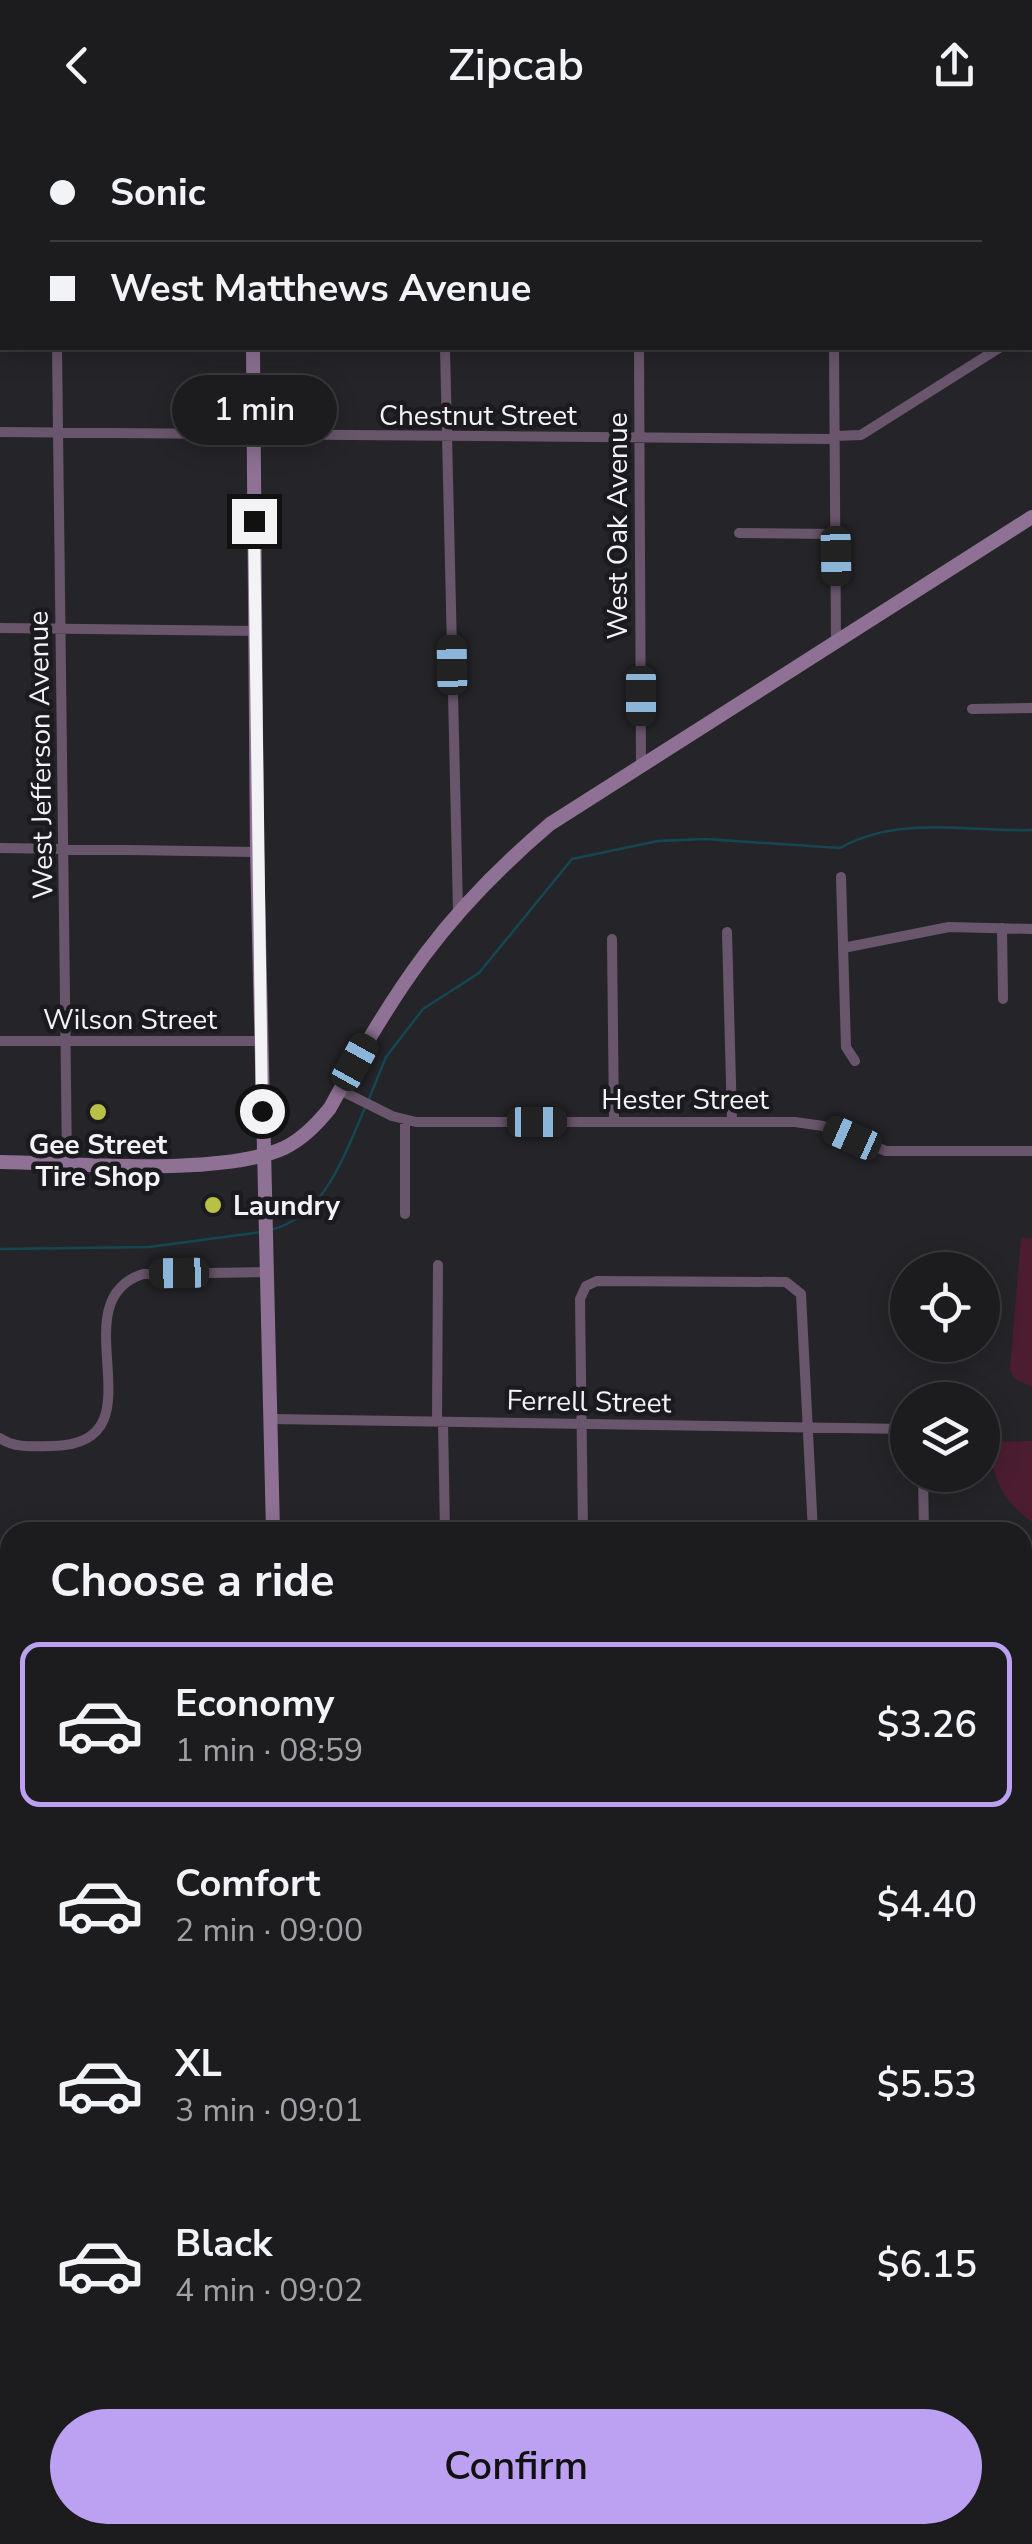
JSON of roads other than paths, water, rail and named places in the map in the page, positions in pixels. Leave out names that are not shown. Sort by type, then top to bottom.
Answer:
[{"type":"main road","points":[[253,350],[260,1041],[272,1522]]},
{"type":"main road","points":[[0,1162],[203,1164],[263,1156],[288,1146],[347,1093],[386,1006],[458,910],[489,876],[550,824],[1032,518]]},
{"type":"street","name":"West Jefferson Avenue","points":[[58,350],[68,1162]]},
{"type":"street","points":[[446,350],[458,910]]},
{"type":"street","name":"West Oak Avenue","points":[[638,350],[641,763]]},
{"type":"street","points":[[834,350],[836,641]]},
{"type":"street","name":"Chestnut Street","points":[[0,432],[639,439],[860,436],[996,350]]},
{"type":"street","points":[[739,533],[836,534]]},
{"type":"street","points":[[0,628],[256,631]]},
{"type":"street","points":[[972,709],[1032,708]]},
{"type":"street","points":[[0,848],[257,852]]},
{"type":"street","points":[[842,877],[846,1048],[855,1061]]},
{"type":"street","points":[[843,948],[936,928],[1032,928]]},
{"type":"street","points":[[1002,928],[1003,999]]},
{"type":"street","points":[[727,932],[732,1121]]},
{"type":"street","points":[[612,940],[614,1121]]},
{"type":"street","name":"Wilson Street","points":[[0,1041],[260,1041]]},
{"type":"street","name":"Hester Street","points":[[347,1093],[405,1120],[732,1121],[823,1126],[886,1151],[1032,1152]]},
{"type":"street","points":[[404,1214],[405,1120]]},
{"type":"street","points":[[438,1265],[444,1522]]},
{"type":"street","points":[[0,1438],[21,1446],[74,1446],[100,1430],[106,1412],[108,1314],[114,1294],[128,1280],[143,1274],[266,1272]]},
{"type":"street","points":[[584,1522],[580,1299],[586,1286],[597,1281],[789,1283],[804,1303],[813,1522]]},
{"type":"street","name":"Ferrell Street","points":[[270,1419],[890,1428]]},
{"type":"street","points":[[923,1492],[924,1522]]},
{"type":"waterway","points":[[368,1101],[386,1057],[423,1009],[479,973],[572,859],[658,841],[705,839],[840,848],[863,838],[910,828],[1032,830]]},
{"type":"waterway","points":[[270,1230],[289,1223],[319,1198],[340,1164],[365,1108]]},
{"type":"waterway","points":[[0,1249],[149,1247],[262,1232]]},
{"type":"place","name":"Gee Street Tire Shop","points":[[98,1112]]},
{"type":"place","name":"Laundry","points":[[213,1205]]}]
